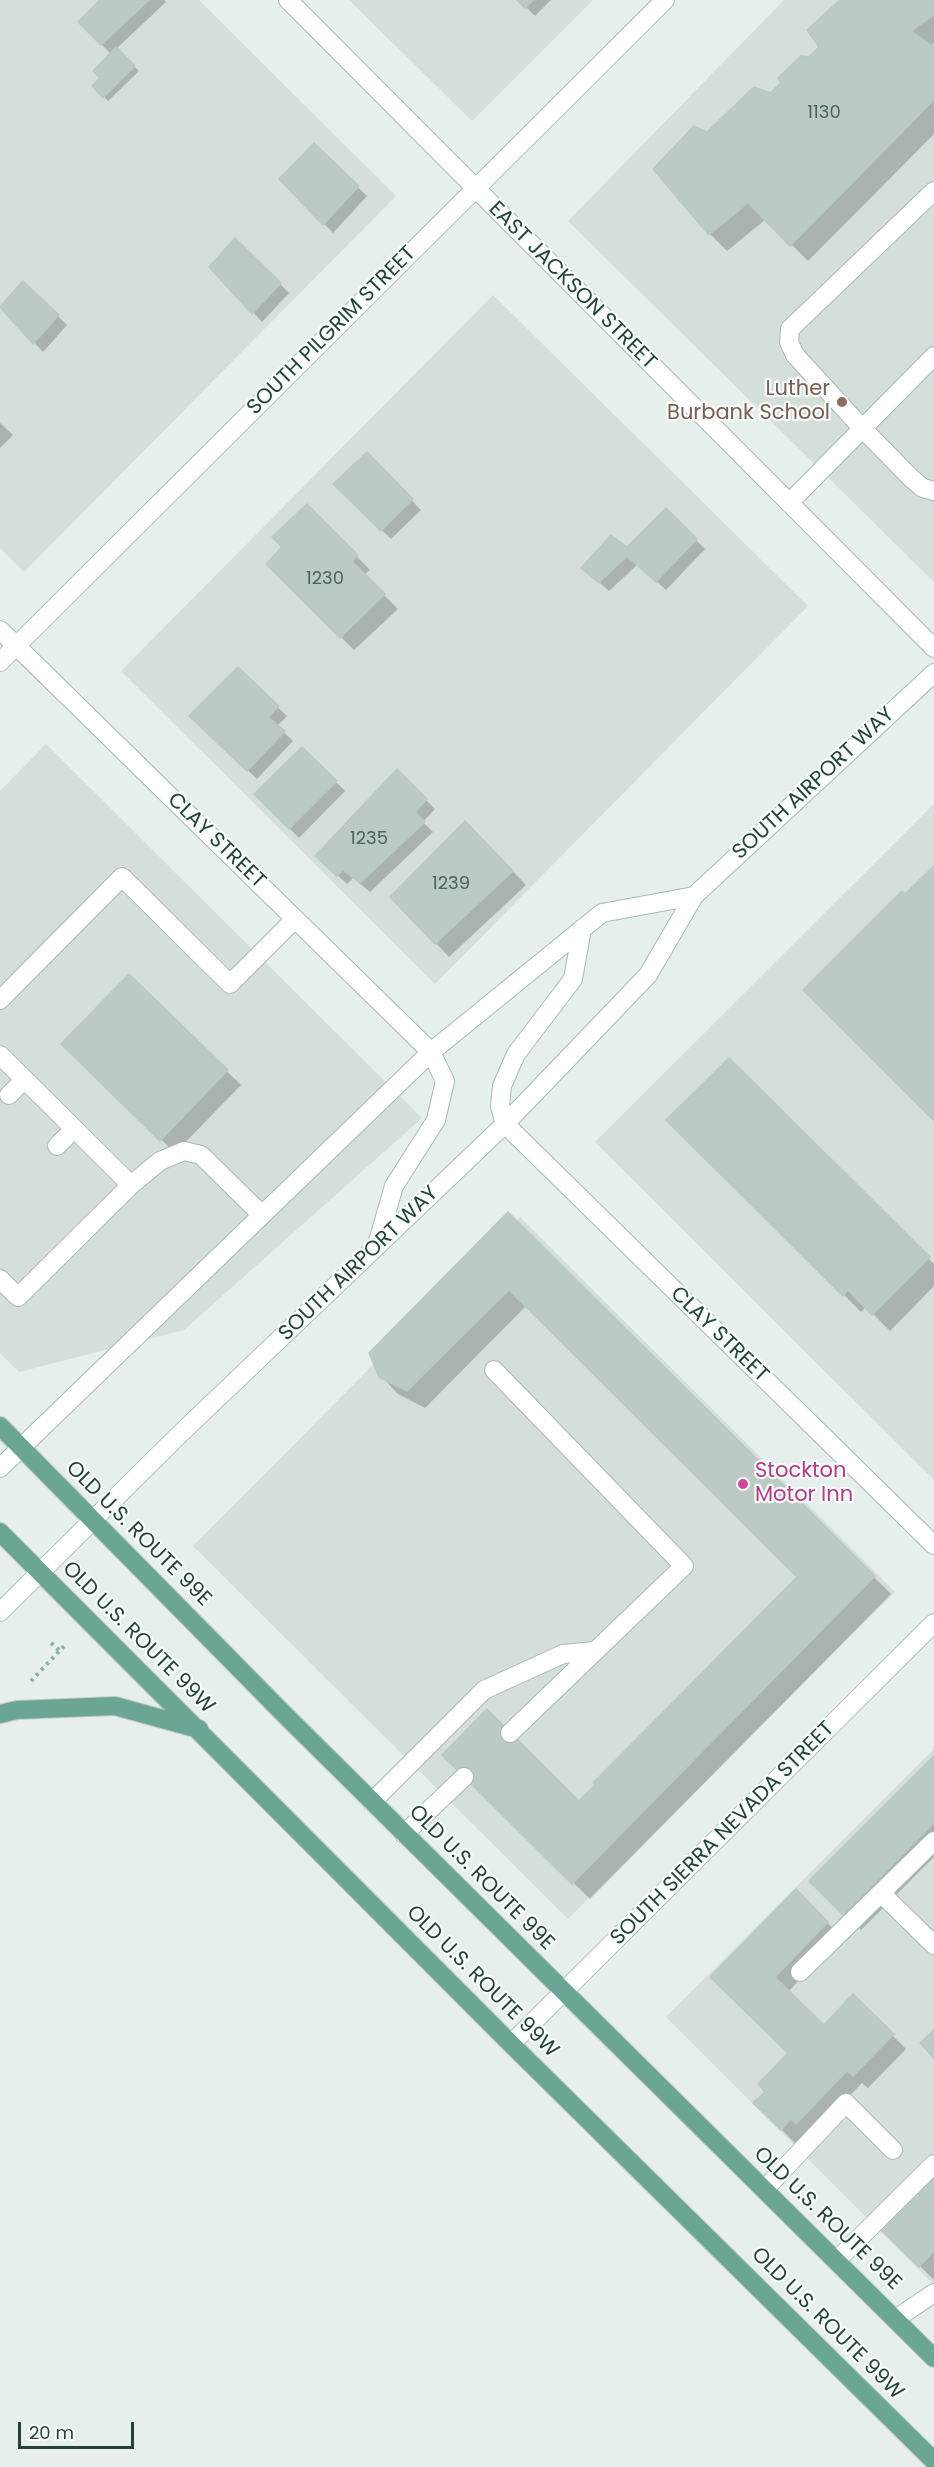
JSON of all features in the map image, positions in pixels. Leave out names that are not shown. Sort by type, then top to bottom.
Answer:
[{"type":"main road","name":"OLD U.S. ROUTE 99E","points":[[0,1426],[404,1834],[934,2358]]},
{"type":"main road","name":"OLD U.S. ROUTE 99W","points":[[0,1532],[511,2044],[934,2461]]},
{"type":"main road","points":[[0,1714],[17,1710],[115,1706],[199,1730]]},
{"type":"street","name":"EAST JACKSON STREET","points":[[288,0],[934,648]]},
{"type":"street","name":"SOUTH PILGRIM STREET","points":[[0,662],[665,0]]},
{"type":"street","points":[[934,191],[790,329],[789,342],[795,355],[863,429],[911,478],[923,488],[934,491]]},
{"type":"street","points":[[789,503],[934,356]]},
{"type":"street","name":"CLAY STREET","points":[[0,630],[431,1052],[445,1081],[436,1120],[394,1186],[376,1247]]},
{"type":"street","name":"SOUTH AIRPORT WAY","points":[[0,1612],[505,1124],[648,975],[694,896],[934,673]]},
{"type":"street","points":[[0,1000],[122,877],[230,984],[295,919]]},
{"type":"street","points":[[0,1468],[431,1052],[602,913],[694,896]]},
{"type":"street","points":[[505,1124],[500,1106],[502,1086],[516,1054],[573,979],[582,929]]},
{"type":"street","points":[[0,1055],[131,1185]]},
{"type":"street","points":[[9,1095],[24,1080]]},
{"type":"street","name":"CLAY STREET","points":[[505,1124],[934,1545]]},
{"type":"street","points":[[57,1146],[74,1129]]},
{"type":"street","points":[[0,1279],[18,1297],[131,1185],[160,1161],[184,1151],[201,1155],[262,1215]]},
{"type":"street","points":[[494,1371],[684,1566],[510,1733]]},
{"type":"street","name":"SOUTH SIERRA NEVADA STREET","points":[[511,2044],[934,1623]]},
{"type":"street","points":[[372,1802],[484,1690],[563,1654],[595,1651]]},
{"type":"street","points":[[404,1834],[464,1777]]},
{"type":"street","points":[[800,1972],[934,1841]]},
{"type":"street","points":[[881,1893],[934,1945]]},
{"type":"street","points":[[764,2190],[846,2103],[892,2150]]},
{"type":"street","points":[[836,2261],[934,2164]]},
{"type":"street","points":[[897,2319],[934,2293]]},
{"type":"path","points":[[51,1643],[59,1650]]},
{"type":"path","points":[[25,1688],[66,1644]]},
{"type":"shaded area","points":[[0,0],[199,0],[396,196],[24,572],[0,548]]},
{"type":"shaded area","points":[[349,0],[593,0],[472,121]]},
{"type":"shaded area","name":"Luther Burbank School","points":[[784,0],[934,0],[934,582],[568,221]]},
{"type":"shaded area","points":[[493,295],[808,606],[435,984],[121,671]]},
{"type":"shaded area","points":[[46,744],[422,1118],[184,1330],[19,1372],[0,1353],[0,791]]},
{"type":"shaded area","points":[[934,804],[934,1480],[595,1142]]},
{"type":"shaded area","points":[[520,1217],[895,1592],[568,1919],[193,1546]]},
{"type":"shaded area","points":[[934,1749],[934,2285],[666,2017]]},
{"type":"building","points":[[100,0],[149,0],[101,45],[78,22]]},
{"type":"building","points":[[517,0],[533,0],[525,8]]},
{"type":"building","points":[[840,0],[934,0],[934,15],[911,31],[934,47],[934,100],[790,246],[748,203],[709,235],[653,169],[694,126],[707,132],[754,87],[770,93],[781,83],[778,78],[801,56],[809,57],[819,47],[807,30]]},
{"type":"building","points":[[116,47],[135,66],[103,98],[92,86],[100,78],[93,71]]},
{"type":"building","points":[[314,143],[359,186],[323,225],[279,179]]},
{"type":"building","points":[[235,238],[281,283],[252,314],[209,267]]},
{"type":"building","points":[[23,281],[59,315],[33,344],[0,307]]},
{"type":"building","points":[[367,452],[413,499],[381,531],[333,484]]},
{"type":"building","points":[[307,504],[358,555],[352,561],[385,594],[340,638],[266,564],[282,547],[272,537]]},
{"type":"building","points":[[666,508],[697,539],[656,582],[627,556],[599,583],[581,568],[611,535],[627,547]]},
{"type":"building","points":[[238,667],[279,706],[268,717],[285,731],[247,771],[189,716]]},
{"type":"building","points":[[302,747],[337,781],[289,829],[254,794]]},
{"type":"building","points":[[397,769],[427,799],[415,812],[425,822],[360,883],[343,870],[337,876],[315,856]]},
{"type":"building","points":[[465,821],[513,871],[435,944],[390,897]]},
{"type":"building","points":[[934,866],[934,1121],[803,990],[902,891],[905,894]]},
{"type":"building","points":[[129,974],[228,1070],[160,1141],[61,1044]]},
{"type":"building","points":[[729,1058],[930,1257],[872,1315],[848,1290],[843,1296],[666,1120]]},
{"type":"building","name":"Stockton Motor Inn","points":[[508,1212],[875,1576],[572,1884],[442,1755],[487,1709],[579,1801],[595,1785],[593,1783],[797,1577],[509,1290],[407,1391],[379,1377],[369,1353]]},
{"type":"building","points":[[934,1756],[934,1823],[843,1915],[809,1881]]},
{"type":"building","points":[[796,1889],[828,1922],[775,1977],[824,2025],[853,1994],[894,2034],[853,2076],[847,2071],[796,2124],[791,2119],[781,2130],[753,2103],[765,2092],[758,2084],[788,2053],[710,1977]]},
{"type":"building","points":[[934,2030],[934,2058],[920,2043]]},
{"type":"building","points":[[934,2178],[934,2251],[919,2267],[882,2231]]},
{"type":"place","name":"Luther Burbank School","points":[[842,402]]},
{"type":"place","name":"Stockton Motor Inn","points":[[743,1484]]}]
